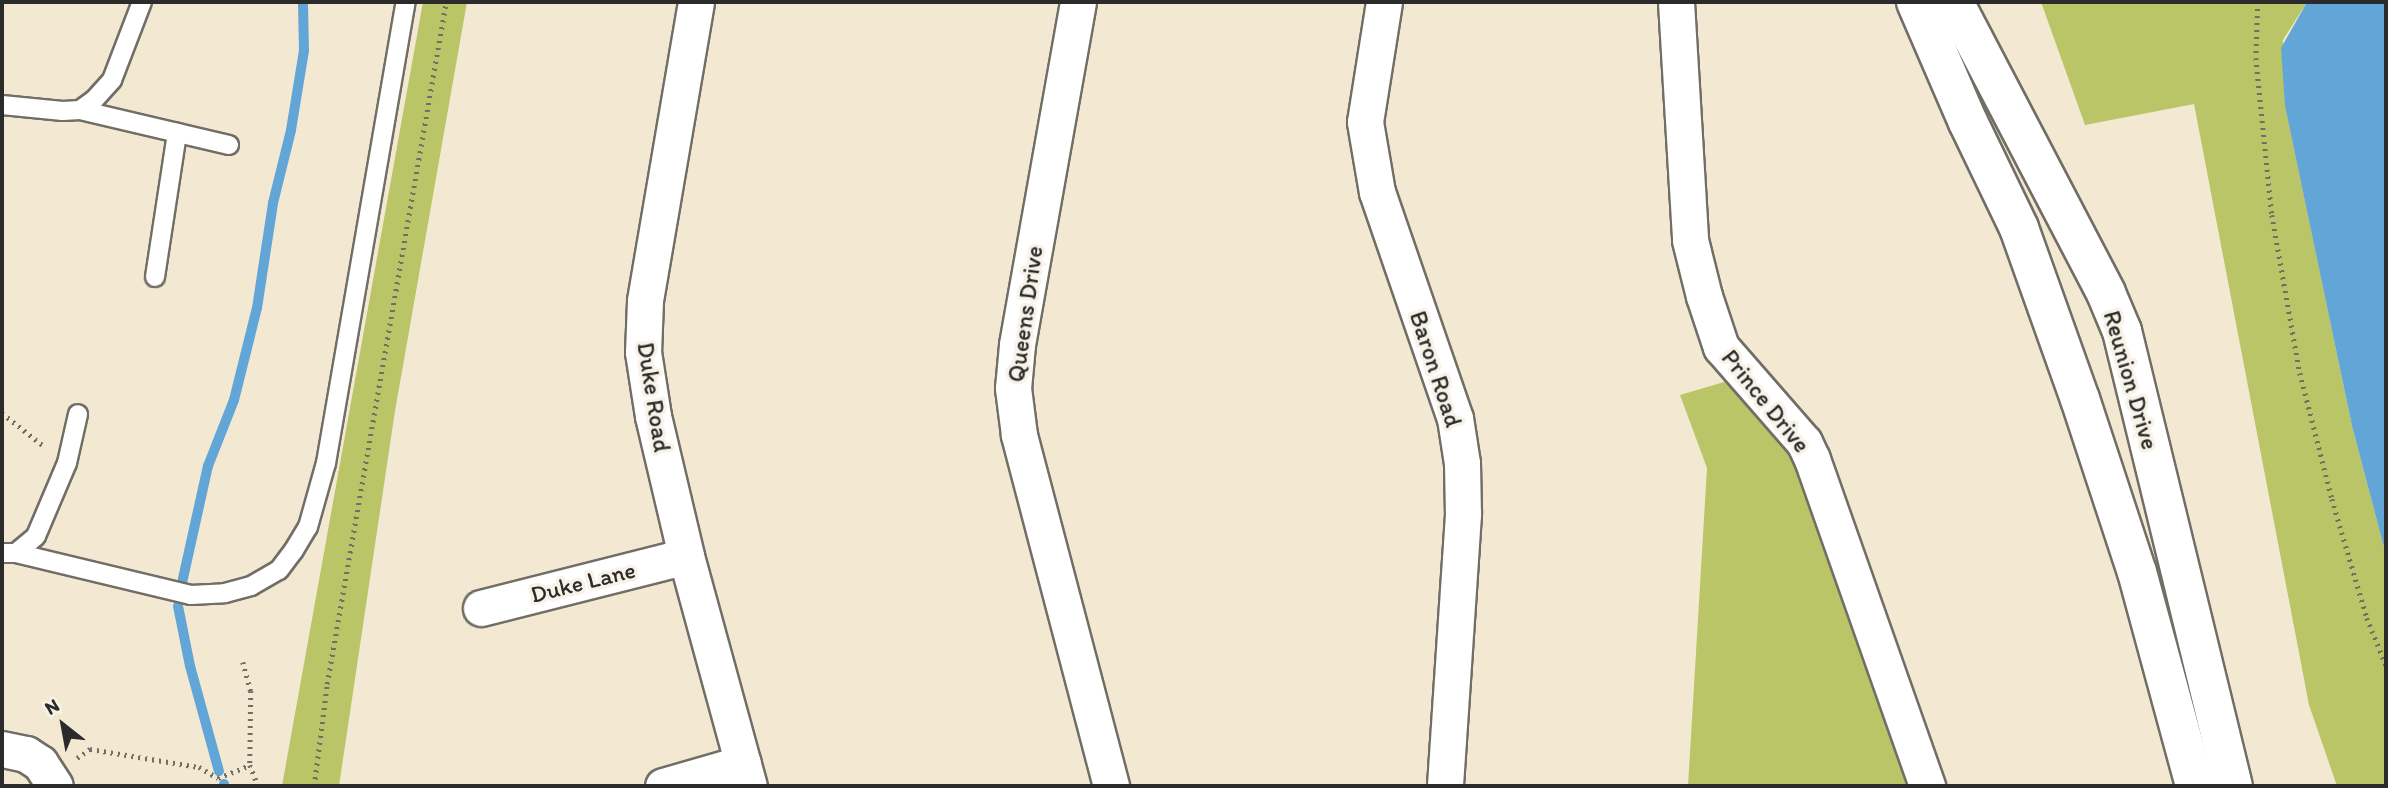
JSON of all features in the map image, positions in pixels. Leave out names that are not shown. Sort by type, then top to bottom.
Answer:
[{"type":"street","name":"Duke Road","points":[[696,2],[645,301],[643,352],[653,416],[686,556],[746,775]]},
{"type":"street","name":"Queens Drive","points":[[1078,2],[1017,345],[1013,388],[1019,435],[1111,786]]},
{"type":"street","name":"Baron Road","points":[[1384,2],[1365,122],[1367,134],[1377,192],[1455,418],[1462,463],[1463,514],[1445,786]]},
{"type":"street","name":"Prince Drive","points":[[1676,2],[1690,240],[1704,296],[1721,347],[1804,442],[1812,459],[1927,786]]},
{"type":"street","name":"Reunion Drive","points":[[1916,2],[1968,122],[2019,228],[2080,399],[2137,572],[2195,786]]},
{"type":"street","name":"Reunion Drive","points":[[1954,2],[2106,293],[2122,331],[2233,786]]},
{"type":"street","name":"Duke Lane","points":[[481,608],[686,556]]},
{"type":"street","points":[[2,749],[26,754],[53,781]]},
{"type":"street","points":[[663,786],[746,775]]},
{"type":"lane","points":[[80,110],[94,100],[112,80],[142,2]]},
{"type":"lane","points":[[9,553],[191,595],[225,593],[251,586],[279,570],[294,550],[308,527],[326,463],[406,2]]},
{"type":"lane","points":[[2,105],[80,110],[229,145]]},
{"type":"lane","points":[[155,277],[177,132]]},
{"type":"lane","points":[[9,553],[36,536],[67,463],[78,414]]},
{"type":"path","points":[[314,786],[327,684],[446,2]]},
{"type":"path","points":[[2258,2],[2256,58],[2272,215],[2301,373],[2336,512],[2367,618],[2386,665]]},
{"type":"path","points":[[2,413],[67,463]]},
{"type":"path","points":[[243,662],[251,691],[250,765],[258,786]]},
{"type":"path","points":[[53,781],[90,749],[199,766],[218,778],[250,765]]},
{"type":"green space","points":[[423,2],[467,2],[395,411],[339,786],[282,786]]},
{"type":"green space","points":[[2041,2],[2307,2],[2283,40],[2285,105],[2352,426],[2386,555],[2386,786],[2337,786],[2309,705],[2194,104],[2085,125]]},
{"type":"green space","points":[[1731,380],[1795,456],[1910,786],[1688,786],[1707,468],[1680,395]]},
{"type":"water","points":[[2307,2],[2386,2],[2386,555],[2352,426],[2285,106],[2281,48]]},
{"type":"waterway","points":[[182,583],[208,466],[234,400],[257,308],[273,203],[291,130],[304,51],[303,2]]},
{"type":"waterway","points":[[178,606],[190,666],[219,771]]}]
